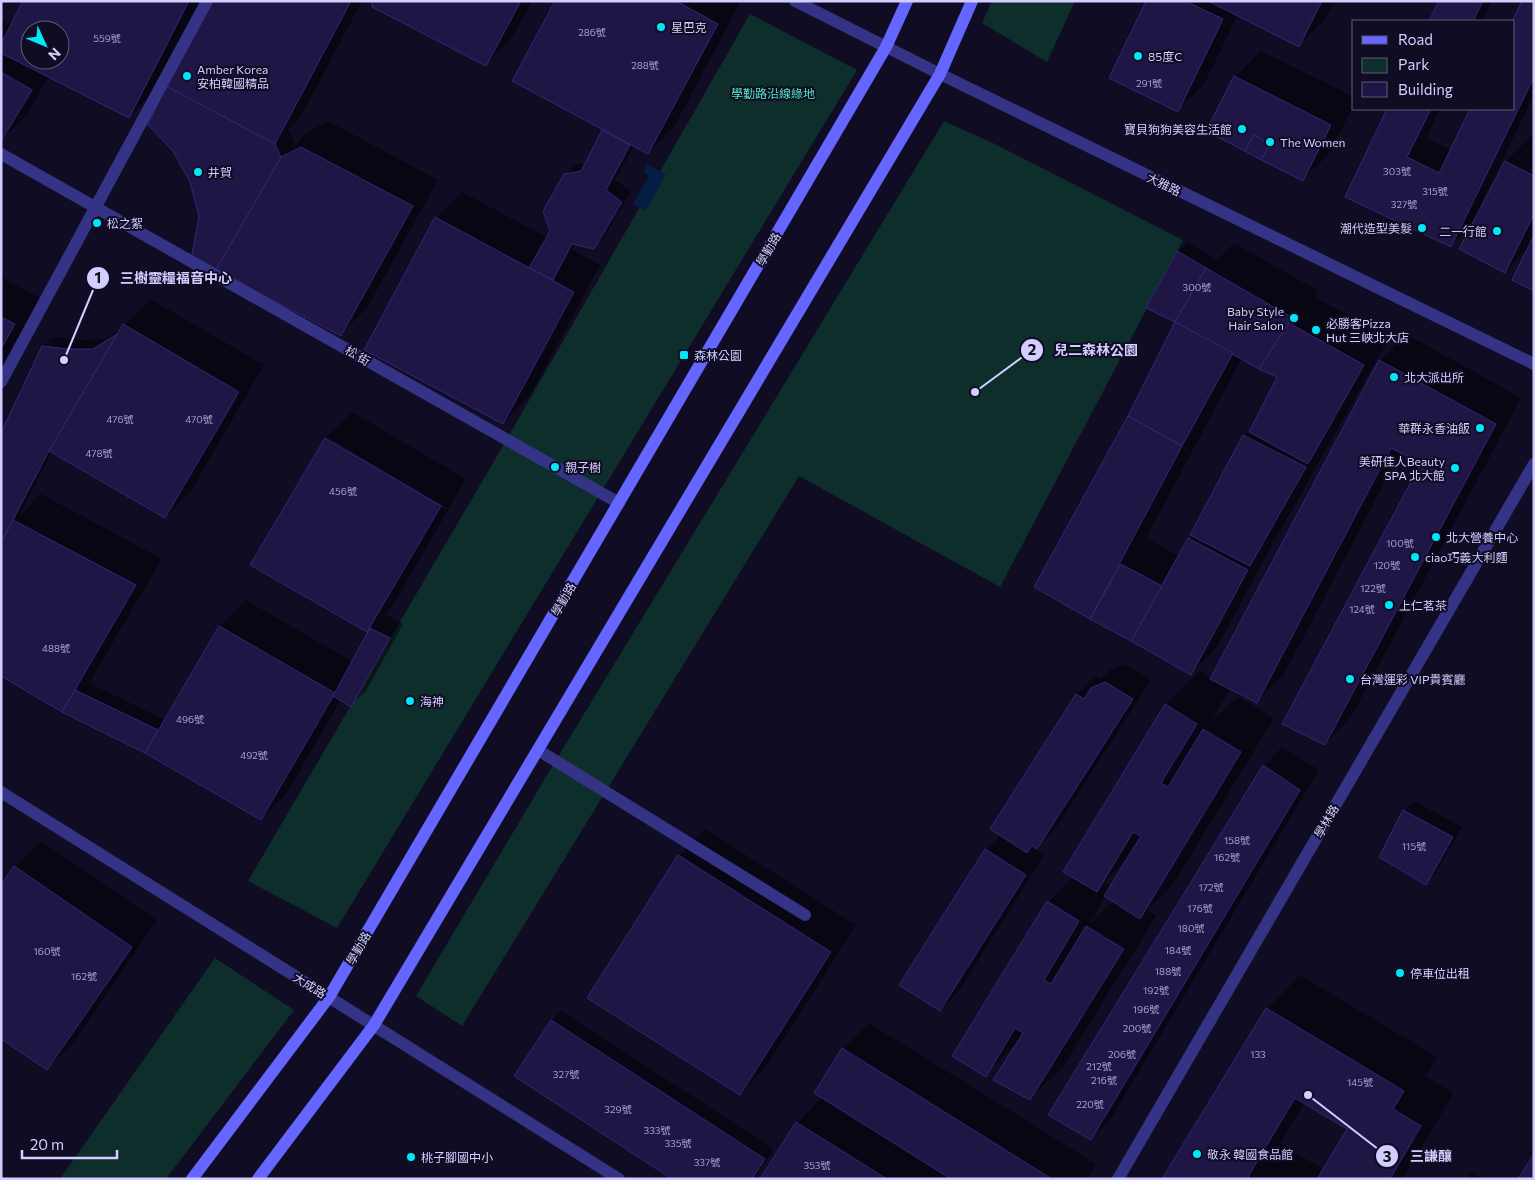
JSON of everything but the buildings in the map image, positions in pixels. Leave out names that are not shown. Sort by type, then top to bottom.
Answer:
[{"type":"street","points":[[1,382],[207,1]]},
{"type":"street","name":"大雅路","points":[[795,1],[940,74],[1534,364]]},
{"type":"street","name":"學勤路","points":[[192,1179],[329,997],[886,47],[907,1]]},
{"type":"street","points":[[258,1179],[374,1025],[940,74],[972,1]]},
{"type":"street","name":"松 街","points":[[1,154],[619,503]]},
{"type":"street","name":"學林路","points":[[1118,1179],[1534,464]]},
{"type":"street","points":[[538,750],[805,915]]},
{"type":"street","name":"大成路","points":[[1,792],[620,1179]]},
{"type":"green space","points":[[992,1],[1075,1],[1047,62],[982,23]]},
{"type":"green space","name":"學勤路沿線綠地","points":[[750,14],[857,70],[337,928],[248,881],[507,439]]},
{"type":"green space","points":[[944,121],[995,144],[1183,240],[1000,587],[799,476],[462,1026],[416,996],[556,760]]},
{"type":"green space","points":[[215,958],[294,1010],[166,1179],[60,1179]]},
{"type":"water","points":[[648,164],[666,175],[646,211],[633,204],[649,176],[643,172]]},
{"type":"place","name":"星巴克","points":[[661,27]]},
{"type":"place","name":"85度C","points":[[1138,56]]},
{"type":"place","name":"Amber Korea 安柏韓國精品","points":[[187,76]]},
{"type":"place","name":"寶貝狗狗美容生活館","points":[[1242,129]]},
{"type":"place","name":"The Women","points":[[1270,142]]},
{"type":"place","name":"井賀","points":[[198,172]]},
{"type":"place","name":"松之絮","points":[[97,223]]},
{"type":"place","name":"潮代造型美髮","points":[[1422,228]]},
{"type":"place","name":"二一行館","points":[[1497,231]]},
{"type":"place","name":"Baby Style Hair Salon","points":[[1294,318]]},
{"type":"place","name":"必勝客Pizza Hut 三峽北大店","points":[[1316,330]]},
{"type":"place","name":"森林公園","points":[[684,355]]},
{"type":"place","name":"三樹靈糧福音中心","points":[[64,360]]},
{"type":"place","name":"北大派出所","points":[[1394,377]]},
{"type":"place","name":"兒二森林公園","points":[[975,392]]},
{"type":"place","name":"華群永香油飯","points":[[1480,428]]},
{"type":"place","name":"親子樹","points":[[555,467]]},
{"type":"place","name":"美研佳人Beauty SPA 北大館","points":[[1455,468]]},
{"type":"place","name":"北大營養中心","points":[[1436,537]]},
{"type":"place","name":"ciao巧義大利麵","points":[[1415,557]]},
{"type":"place","name":"上仁茗茶","points":[[1389,605]]},
{"type":"place","name":"台灣運彩 VIP貴賓廳","points":[[1350,679]]},
{"type":"place","name":"海神","points":[[410,701]]},
{"type":"place","name":"停車位出租","points":[[1400,973]]},
{"type":"place","name":"三謙釀","points":[[1308,1095]]},
{"type":"place","name":"敬永 韓國食品館","points":[[1197,1154]]},
{"type":"place","name":"桃子腳國中小","points":[[411,1157]]}]
